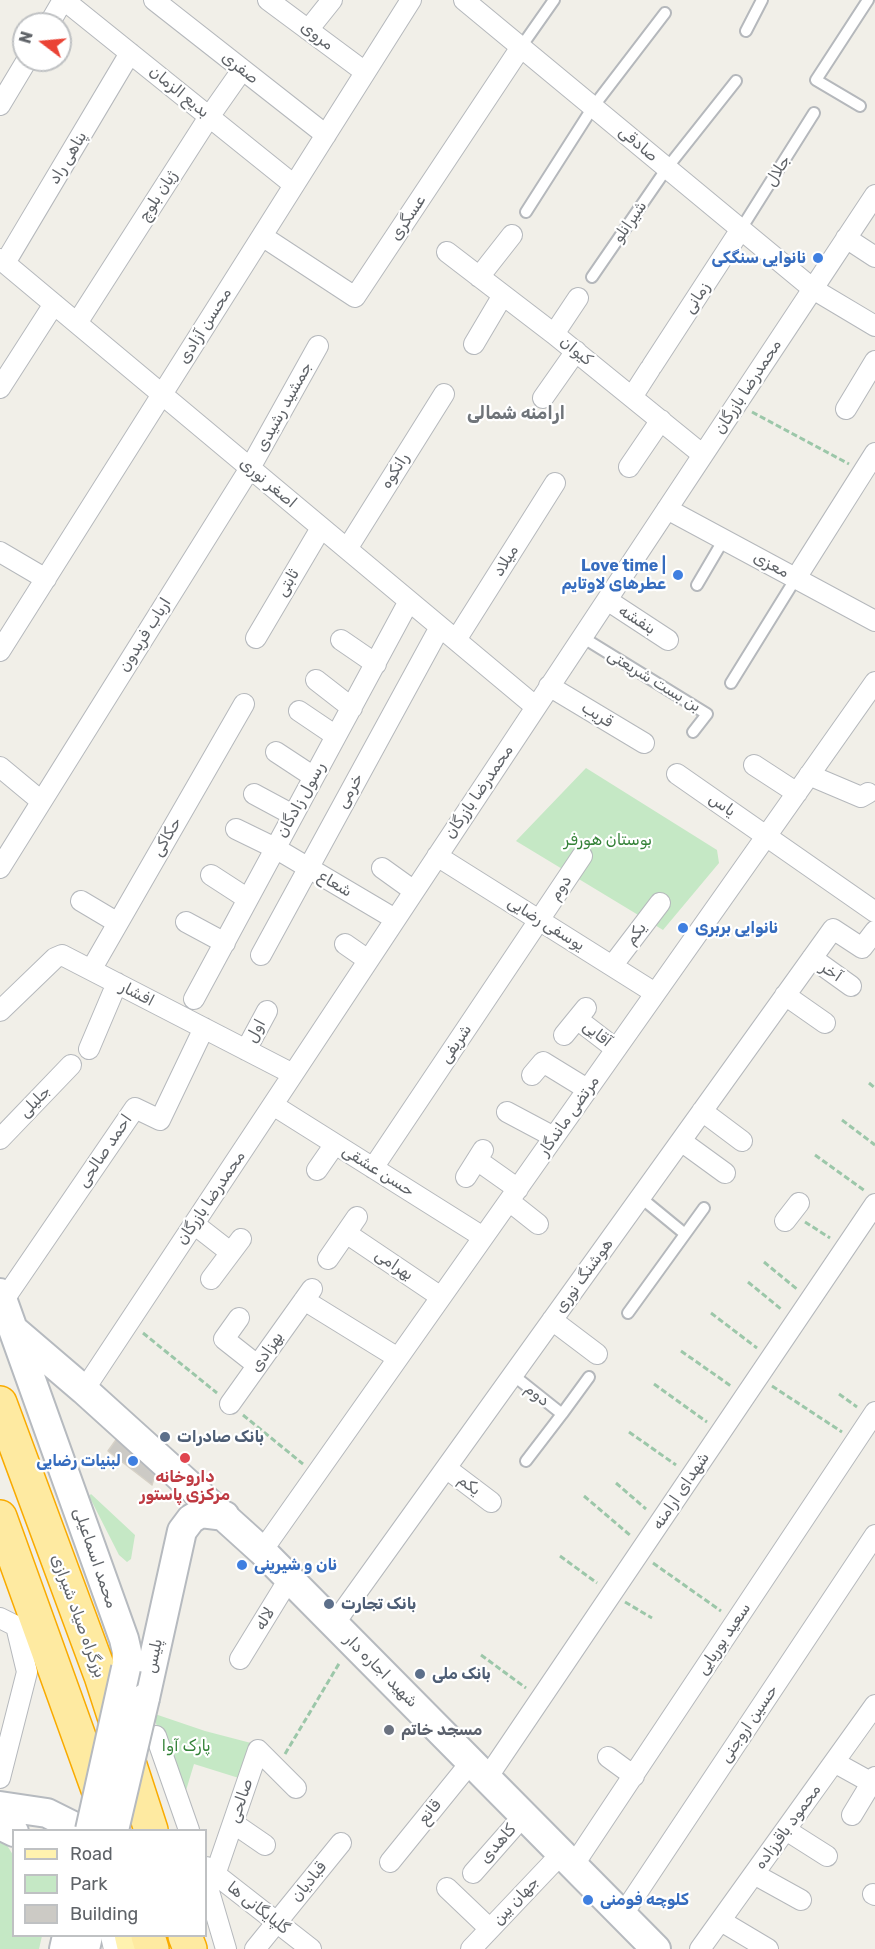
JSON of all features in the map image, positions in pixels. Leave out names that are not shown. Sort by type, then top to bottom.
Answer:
[{"type":"highway","name":"بزرگراه صیاد شیرازی","points":[[0,1403],[101,1676],[151,1829]]},
{"type":"highway","points":[[0,1517],[113,1829]]},
{"type":"main road","name":"محمد اسماعیلی","points":[[2,1297],[127,1652],[126,1668],[77,1828]]},
{"type":"main road","name":"شهید اجاره دار","points":[[15,1331],[84,1390],[262,1551],[657,1949]]},
{"type":"main road","name":"پلیس","points":[[113,1829],[182,1531],[185,1524],[201,1513],[225,1516]]},
{"type":"main road","points":[[0,1806],[47,1813],[77,1828]]},
{"type":"street","name":"بدیع الزمان","points":[[64,0],[294,185]]},
{"type":"street","name":"صفری","points":[[154,0],[326,135]]},
{"type":"street","name":"مروی","points":[[268,0],[365,72]]},
{"type":"street","points":[[308,30],[332,0]]},
{"type":"street","name":"محسن آزادی","points":[[0,651],[411,0]]},
{"type":"street","name":"صادقی","points":[[464,0],[813,289],[875,326]]},
{"type":"street","name":"عسگری","points":[[262,236],[356,297],[521,48]]},
{"type":"street","name":"پناهی راد","points":[[2,261],[130,53]]},
{"type":"street","name":"ژیان بلوچ","points":[[77,323],[209,117],[243,70]]},
{"type":"street","points":[[0,105],[20,72]]},
{"type":"street","name":"محمدرضا بازرگان","points":[[84,1390],[875,195]]},
{"type":"street","name":"زمانی","points":[[633,397],[741,229]]},
{"type":"street","points":[[479,277],[512,235]]},
{"type":"street","points":[[846,238],[875,257]]},
{"type":"street","name":"کیوان","points":[[447,252],[576,351],[703,455]]},
{"type":"street","name":"اصغر نوری","points":[[2,261],[536,707]]},
{"type":"street","points":[[474,344],[503,295]]},
{"type":"street","points":[[554,334],[578,298]]},
{"type":"street","points":[[0,388],[54,304]]},
{"type":"street","name":"جمشید رشیدی","points":[[250,468],[318,346]]},
{"type":"street","points":[[543,398],[576,351]]},
{"type":"street","points":[[846,409],[875,361]]},
{"type":"street","name":"رانکوه","points":[[346,549],[444,393]]},
{"type":"street","points":[[629,467],[661,420]]},
{"type":"street","points":[[796,578],[875,453]]},
{"type":"street","name":"ارباب فریدون","points":[[0,868],[250,468]]},
{"type":"street","name":"میلاد","points":[[456,640],[555,483]]},
{"type":"street","name":"معزی","points":[[667,509],[875,621]]},
{"type":"street","name":"ثابتی","points":[[256,638],[321,528]]},
{"type":"street","points":[[0,552],[46,579]]},
{"type":"street","name":"بنفشه","points":[[607,600],[668,640]]},
{"type":"street","name":"رسول زادگان","points":[[194,999],[409,602]]},
{"type":"street","name":"خرمی","points":[[261,955],[440,627]]},
{"type":"street","points":[[341,640],[376,664]]},
{"type":"street","points":[[316,680],[352,708]]},
{"type":"street","name":"مرتضی ماندگار","points":[[262,1551],[875,682]]},
{"type":"street","name":"قریب","points":[[549,686],[645,743]]},
{"type":"street","name":"حکاکی","points":[[91,970],[244,704]]},
{"type":"street","points":[[299,711],[336,736]]},
{"type":"street","points":[[276,752],[314,777]]},
{"type":"street","points":[[755,763],[796,793]]},
{"type":"street","points":[[0,767],[41,801]]},
{"type":"street","name":"یاس","points":[[677,774],[874,910]]},
{"type":"street","points":[[809,775],[861,797],[868,793]]},
{"type":"street","points":[[254,794],[293,815]]},
{"type":"street","name":"شعاع","points":[[236,829],[275,848],[395,919]]},
{"type":"street","name":"یوسفی رضایی","points":[[438,856],[656,993]]},
{"type":"street","name":"دوم","points":[[539,920],[582,856]]},
{"type":"street","points":[[382,868],[414,891]]},
{"type":"street","points":[[212,875],[248,899]]},
{"type":"street","points":[[81,901],[118,923]]},
{"type":"street","name":"یکم","points":[[612,966],[660,903]]},
{"type":"street","name":"شریفی","points":[[374,1168],[539,920]]},
{"type":"street","points":[[186,922],[225,943]]},
{"type":"street","name":"هوشنگ نوری","points":[[344,1633],[446,1468],[833,929],[862,948],[875,930]]},
{"type":"street","points":[[345,944],[368,960]]},
{"type":"street","name":"افشار","points":[[0,1011],[55,958],[62,955],[287,1071]]},
{"type":"street","name":"آخر","points":[[812,958],[851,986]]},
{"type":"street","points":[[89,1049],[117,984]]},
{"type":"street","points":[[785,995],[825,1023]]},
{"type":"street","name":"اول","points":[[246,1050],[267,1011]]},
{"type":"street","name":"آقایی","points":[[564,1035],[581,1013],[616,1049]]},
{"type":"street","name":"احمد صالحی","points":[[2,1297],[135,1108],[160,1120],[204,1028]]},
{"type":"street","points":[[532,1075],[543,1062],[587,1089]]},
{"type":"street","name":"جلیلی","points":[[0,1139],[71,1065]]},
{"type":"street","name":"حسن عشقی","points":[[273,1105],[483,1237]]},
{"type":"street","points":[[702,1111],[742,1141]]},
{"type":"street","points":[[507,1112],[554,1137]]},
{"type":"street","points":[[681,1141],[725,1173]]},
{"type":"street","points":[[317,1170],[336,1144]]},
{"type":"street","points":[[466,1177],[480,1154],[538,1224]]},
{"type":"street","name":"شهدای ارامنه","points":[[479,1770],[540,1699],[845,1248],[871,1198]]},
{"type":"street","points":[[328,1259],[357,1217]]},
{"type":"street","points":[[194,1224],[236,1246],[211,1279]]},
{"type":"street","name":"بهرامی","points":[[346,1233],[441,1297]]},
{"type":"street","name":"بهزادی","points":[[230,1404],[308,1294],[398,1358]]},
{"type":"street","points":[[238,1318],[224,1339],[257,1365]]},
{"type":"street","points":[[552,1320],[597,1354]]},
{"type":"street","name":"سعید بوریایی","points":[[567,1860],[634,1776],[875,1412]]},
{"type":"street","name":"یکم","points":[[446,1468],[491,1503]]},
{"type":"street","name":"حسین اروجنی","points":[[623,1914],[875,1535]]},
{"type":"street","name":"لاله","points":[[240,1659],[289,1579]]},
{"type":"street","points":[[0,1618],[16,1626],[27,1672],[0,1778]]},
{"type":"street","name":"محمود باقرزاده","points":[[700,1949],[875,1705]]},
{"type":"street","points":[[156,1736],[189,1829]]},
{"type":"street","name":"صالحی","points":[[209,1874],[233,1823],[258,1750],[296,1788]]},
{"type":"street","points":[[608,1757],[634,1776]]},
{"type":"street","points":[[834,1762],[873,1780],[852,1815]]},
{"type":"street","name":"قانع","points":[[390,1862],[479,1770]]},
{"type":"street","name":"کاهدی","points":[[473,1873],[524,1815]]},
{"type":"street","points":[[233,1823],[265,1845]]},
{"type":"street","points":[[786,1830],[827,1856]]},
{"type":"street","name":"قبادیان","points":[[255,1949],[341,1843]]},
{"type":"street","name":"جهان‌ بین","points":[[471,1949],[567,1860]]},
{"type":"street","points":[[209,1874],[226,1949]]},
{"type":"street","name":"گلپایگانی ها","points":[[209,1874],[312,1949]]},
{"type":"street","points":[[754,1874],[801,1900]]},
{"type":"street","points":[[447,1888],[490,1929]]},
{"type":"street","points":[[721,1921],[768,1949]]},
{"type":"lane","points":[[521,48],[554,0]]},
{"type":"lane","points":[[746,31],[762,0]]},
{"type":"lane","points":[[860,106],[816,80],[868,0]]},
{"type":"lane","points":[[526,212],[593,107],[665,13]]},
{"type":"lane","name":"شیرانلو","points":[[592,276],[667,168],[736,81]]},
{"type":"lane","name":"جلال","points":[[741,229],[814,113]]},
{"type":"lane","points":[[697,585],[724,539]]},
{"type":"lane","points":[[731,683],[796,578]]},
{"type":"lane","name":"بن بست شریعتی","points":[[582,637],[706,714],[693,732]]},
{"type":"lane","points":[[640,1197],[685,1234]]},
{"type":"lane","points":[[628,1313],[704,1208]]},
{"type":"lane","name":"دوم","points":[[513,1375],[562,1414]]},
{"type":"lane","name":"دوم","points":[[526,1461],[589,1377]]},
{"type":"path","points":[[737,404],[863,472]]},
{"type":"path","points":[[869,1083],[875,1088]]},
{"type":"path","points":[[842,1120],[875,1145]]},
{"type":"path","points":[[815,1155],[871,1198]]},
{"type":"path","points":[[792,1212],[845,1248]]},
{"type":"path","points":[[765,1262],[810,1300]]},
{"type":"path","points":[[748,1282],[796,1321]]},
{"type":"path","points":[[711,1313],[771,1358]]},
{"type":"path","points":[[681,1351],[745,1396]]},
{"type":"path","points":[[758,1377],[856,1441]]},
{"type":"path","points":[[654,1384],[721,1432]]},
{"type":"path","points":[[629,1431],[691,1476]]},
{"type":"path","points":[[616,1483],[661,1521]]},
{"type":"path","points":[[584,1496],[641,1550],[736,1622]]},
{"type":"path","points":[[560,1556],[611,1594],[652,1618]]},
{"type":"path","name":"صالحی","points":[[276,1768],[344,1633]]},
{"type":"path","points":[[482,1655],[540,1699]]},
{"type":"green space","name":"بوستان هورفر","points":[[586,768],[717,850],[719,863],[663,930],[516,841]]},
{"type":"green space","points":[[91,1494],[135,1535],[131,1559],[127,1562],[119,1555],[89,1496]]},
{"type":"green space","name":"پارک آوا","points":[[152,1713],[205,1731],[251,1743],[242,1779],[194,1764],[184,1797]]},
{"type":"green space","points":[[0,1841],[5,1842],[12,1853],[12,1937],[42,1937],[39,1949],[0,1949]]},
{"type":"building","name":"لبنیات رضایی","points":[[118,1437],[156,1471],[152,1485],[108,1451]]},
{"type":"place","name":"نانوایی سنگکی","points":[[818,258]]},
{"type":"place","name":"Love time | عطرهای لاوتایم","points":[[678,575]]},
{"type":"place","name":"نانوایی بربری","points":[[683,928]]},
{"type":"place","name":"بانک صادرات","points":[[165,1437]]},
{"type":"place","name":"داروخانه مرکزی پاستور","points":[[185,1458]]},
{"type":"place","name":"لبنیات رضایی","points":[[133,1461]]},
{"type":"place","name":"نان و شیرینی","points":[[242,1565]]},
{"type":"place","name":"بانک تجارت","points":[[329,1604]]},
{"type":"place","name":"بانک ملی","points":[[420,1674]]},
{"type":"place","name":"مسجد خاتم","points":[[389,1730]]},
{"type":"place","name":"کلوچه فومنی","points":[[588,1900]]},
{"type":"district","name":"ارامنه شمالی","points":[[516,414]]}]
